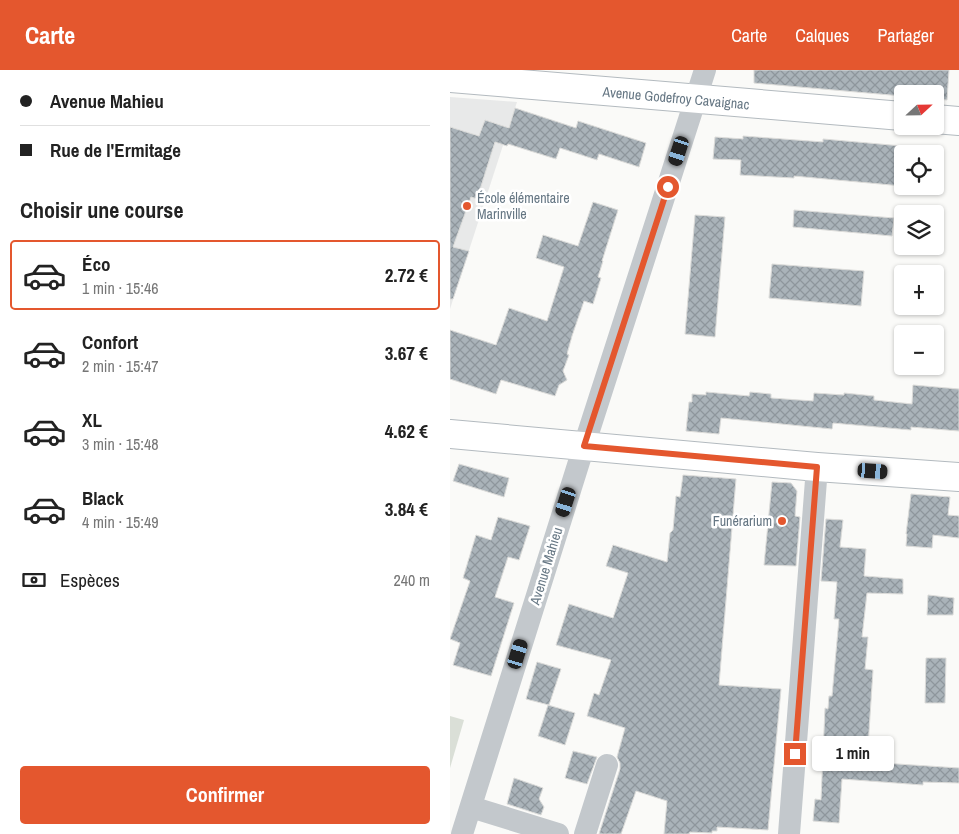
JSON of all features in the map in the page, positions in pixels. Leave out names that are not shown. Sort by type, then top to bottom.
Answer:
[{"type":"main road","name":"Avenue Godefroy Cavaignac","points":[[450,78],[528,78],[696,100],[894,115]]},
{"type":"main road","points":[[944,120],[959,121]]},
{"type":"main road","points":[[450,434],[817,467],[959,477]]},
{"type":"street","name":"Avenue Mahieu","points":[[462,834],[584,446],[706,70]]},
{"type":"street","points":[[789,834],[817,467]]},
{"type":"street","points":[[585,834],[606,765]]},
{"type":"street","points":[[470,806],[558,834]]},
{"type":"shaded area","name":"École élémentaire Marinville","points":[[450,97],[517,102],[450,309]]},
{"type":"shaded area","points":[[450,716],[464,720],[450,768]]},
{"type":"building","points":[[754,70],[949,70],[947,100],[944,100],[944,85],[894,85],[894,95],[754,83]]},
{"type":"building","points":[[515,108],[576,128],[578,121],[646,143],[639,167],[599,154],[597,160],[560,148],[556,159],[508,144],[507,146],[495,142],[477,199],[471,197],[453,247],[469,251],[453,299],[450,299],[450,127],[479,136],[485,120],[509,128]]},
{"type":"building","points":[[743,136],[823,142],[823,139],[894,145],[894,185],[794,176],[794,178],[740,175],[741,160],[713,159],[715,137],[743,139]]},
{"type":"building","points":[[593,202],[618,210],[602,261],[598,277],[601,278],[593,304],[584,301],[563,371],[567,380],[559,385],[555,396],[501,380],[496,394],[450,379],[450,330],[496,345],[509,308],[547,321],[564,267],[536,258],[543,235],[578,246]]},
{"type":"building","points":[[794,210],[894,218],[892,236],[793,227]]},
{"type":"building","points":[[695,215],[725,217],[715,337],[685,334]]},
{"type":"building","points":[[772,264],[864,271],[861,306],[769,298]]},
{"type":"building","points":[[913,385],[959,389],[959,431],[911,427],[911,430],[833,423],[832,429],[721,418],[719,434],[686,431],[689,402],[692,402],[692,394],[706,395],[706,392],[749,396],[750,392],[771,394],[771,398],[813,401],[814,393],[844,395],[844,393],[874,396],[874,400],[912,404]]},
{"type":"building","points":[[459,464],[509,478],[504,497],[453,481]]},
{"type":"building","points":[[683,475],[736,479],[719,685],[781,689],[768,830],[717,827],[717,831],[712,831],[712,833],[664,834],[667,801],[636,791],[621,834],[599,834],[620,769],[617,757],[625,728],[587,716],[594,693],[599,695],[611,660],[556,645],[569,604],[613,618],[628,573],[606,566],[613,545],[667,562],[670,533],[673,530],[676,496],[680,497]]},
{"type":"building","points":[[772,482],[791,483],[797,491],[795,516],[800,517],[796,566],[764,565]]},
{"type":"building","points":[[911,494],[950,497],[948,515],[959,516],[959,538],[933,535],[932,548],[906,546]]},
{"type":"building","points":[[498,517],[530,526],[519,560],[508,557],[495,597],[514,603],[491,676],[453,665],[460,643],[450,639],[470,581],[463,578],[476,535],[491,540]]},
{"type":"building","points":[[826,519],[843,520],[840,547],[866,549],[864,576],[903,579],[903,594],[867,593],[862,637],[868,637],[865,669],[873,670],[867,762],[959,768],[959,783],[923,782],[923,785],[842,779],[839,823],[813,821],[815,799],[821,800],[825,708],[828,709],[829,696],[832,696],[839,619],[834,619],[837,582],[821,581]]},
{"type":"building","points":[[928,595],[954,598],[953,615],[927,615]]},
{"type":"building","points":[[926,658],[946,658],[945,703],[925,703]]},
{"type":"building","points":[[537,662],[561,669],[549,705],[526,699]]},
{"type":"building","points":[[548,705],[575,713],[565,745],[538,736]]},
{"type":"building","points":[[573,751],[597,757],[587,784],[565,778]]},
{"type":"building","points":[[514,778],[543,788],[539,799],[544,807],[541,815],[507,804]]},
{"type":"place","name":"École élémentaire Marinville","points":[[467,206]]},
{"type":"place","name":"Funérarium","points":[[782,521]]},
{"type":"route","points":[[668,187],[584,446],[817,467],[795,754]]}]
